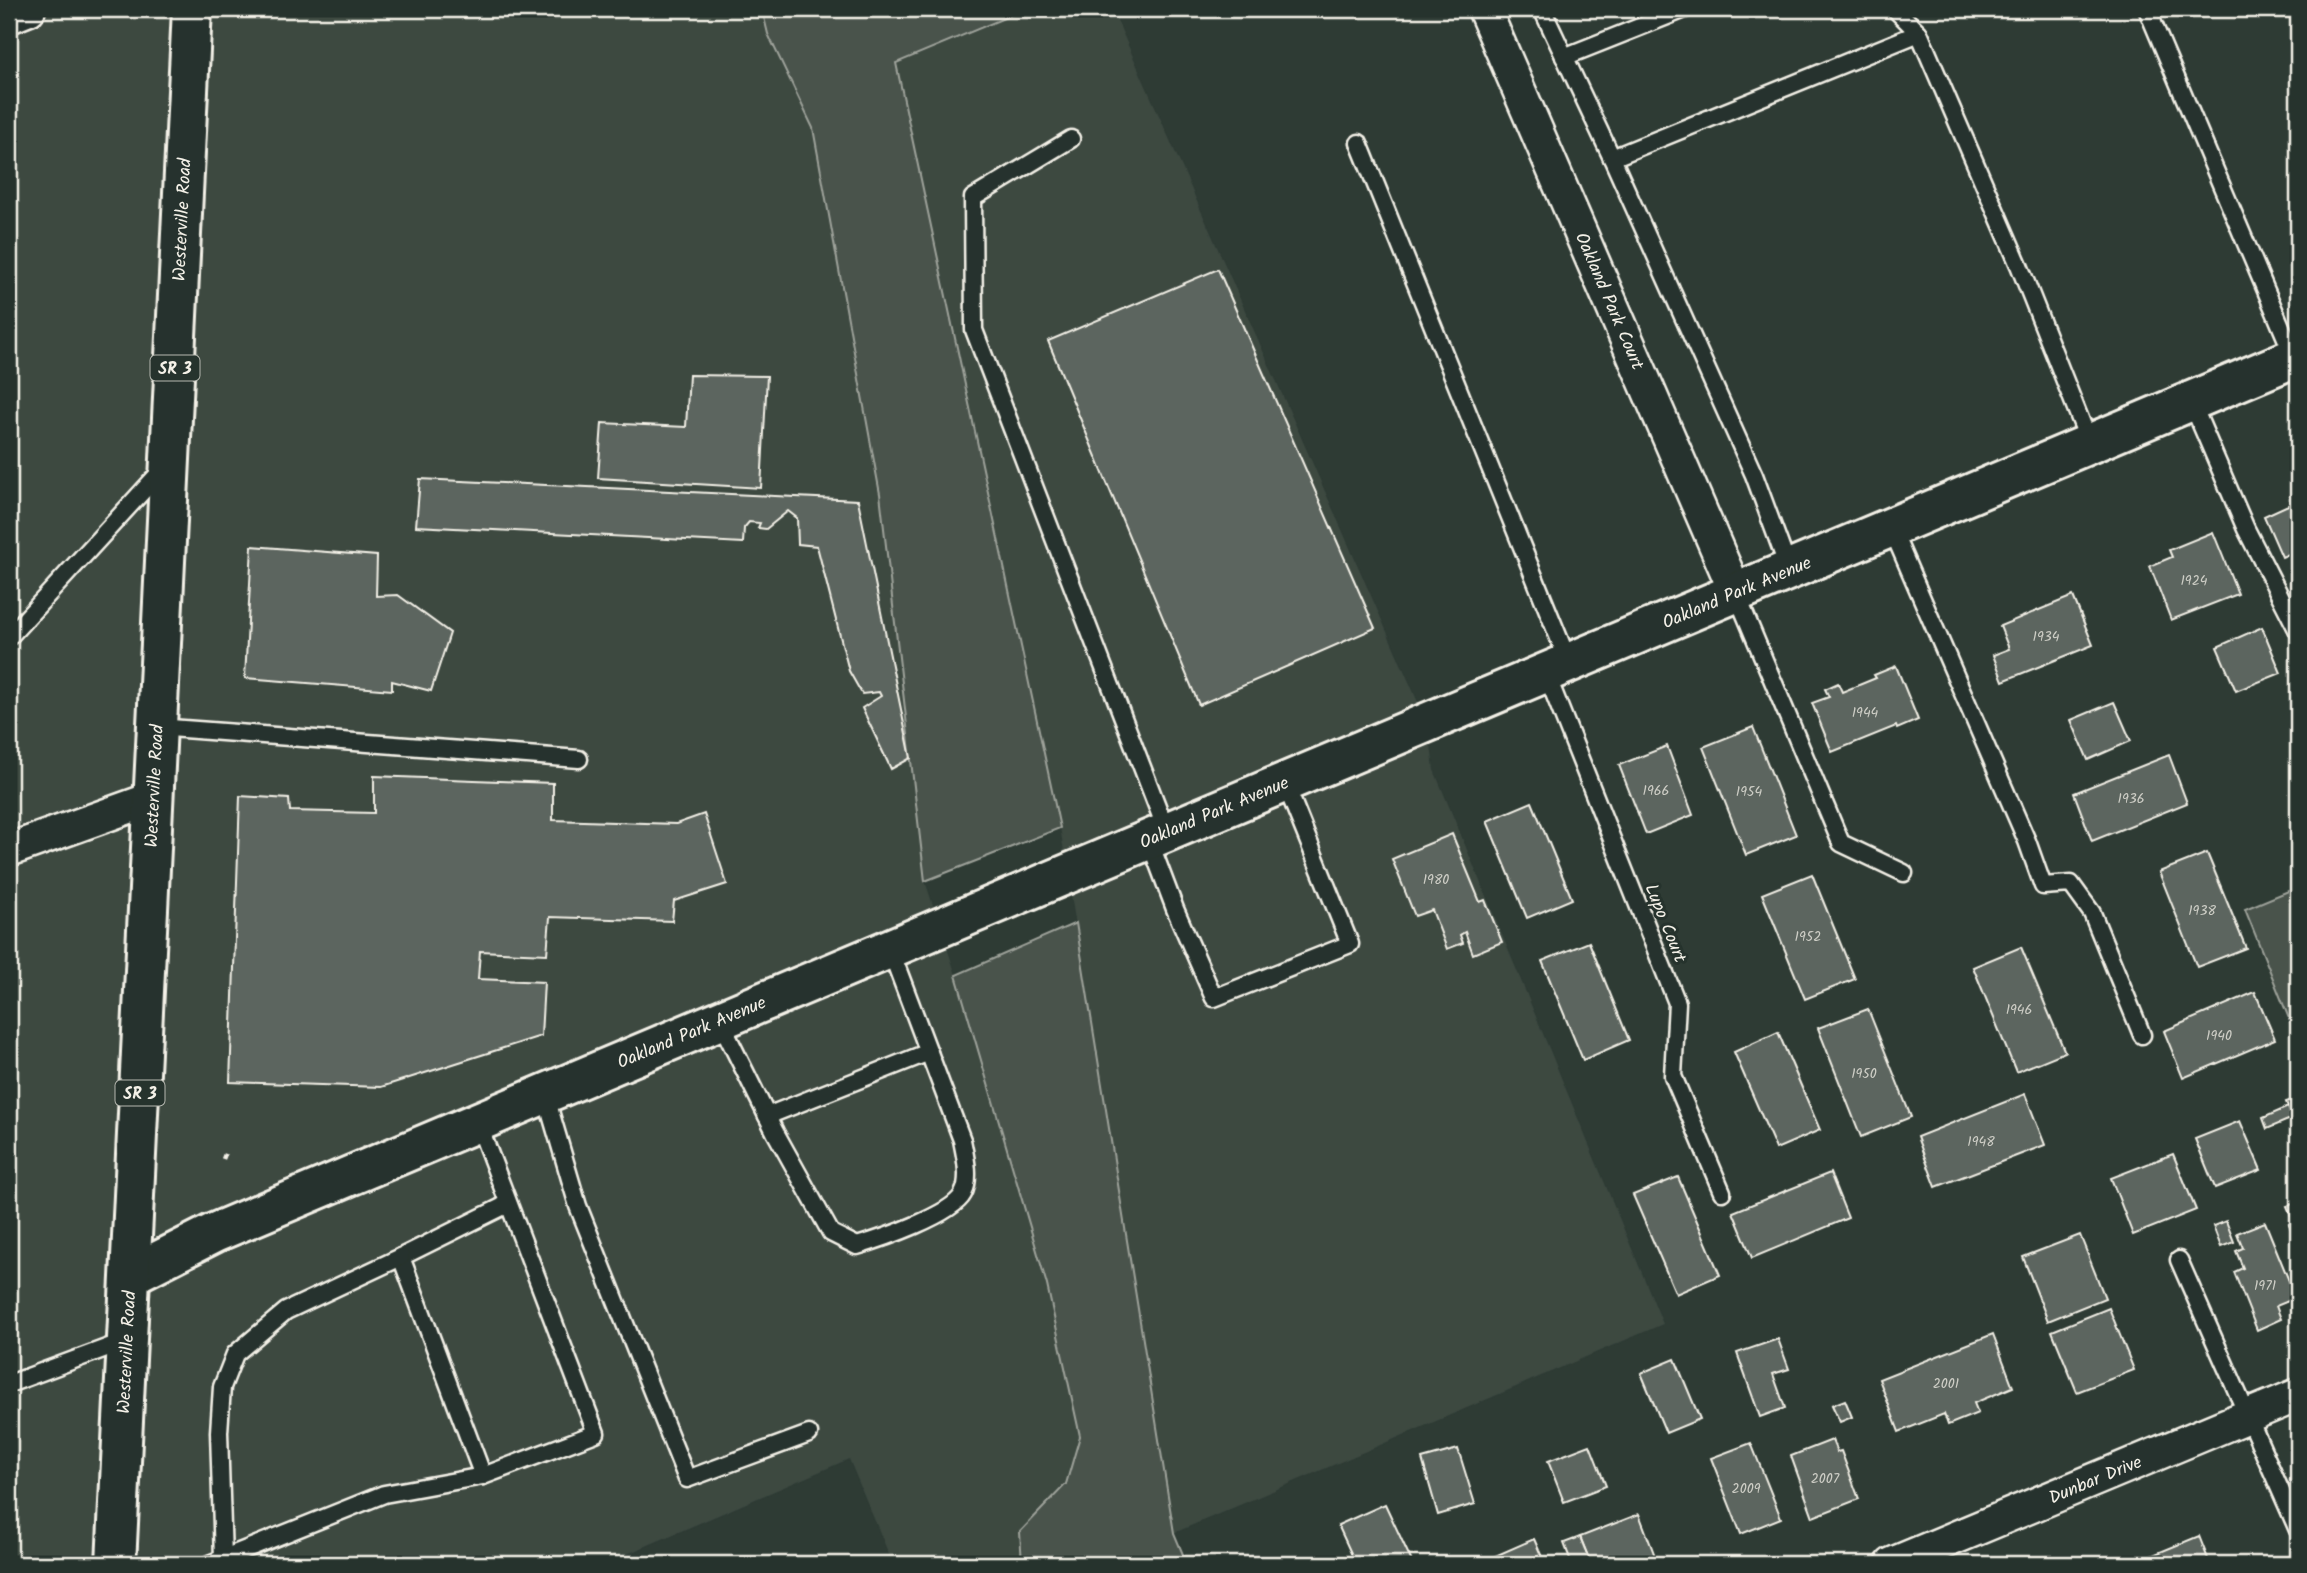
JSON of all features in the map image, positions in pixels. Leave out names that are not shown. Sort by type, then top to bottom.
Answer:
[{"type":"main road","name":"Westerville Road","points":[[116,1564],[192,9]]},
{"type":"main road","name":"Oakland Park Avenue","points":[[131,1275],[215,1233],[2296,357]]},
{"type":"street","points":[[9,17],[29,9]]},
{"type":"street","name":"Oakland Park Court","points":[[1484,9],[1736,593]]},
{"type":"street","points":[[9,850],[154,798]]},
{"type":"street","name":"Dunbar Drive","points":[[1892,1564],[2298,1395]]},
{"type":"lane","points":[[1542,9],[1754,475],[1789,570]]},
{"type":"lane","points":[[1564,57],[1685,9]]},
{"type":"lane","points":[[1895,9],[1919,33],[2020,265],[2090,444]]},
{"type":"lane","points":[[2147,9],[2296,357]]},
{"type":"lane","points":[[1612,158],[1919,33]]},
{"type":"lane","points":[[1071,139],[973,198],[974,330],[1098,646],[1158,836],[1175,909],[1214,998],[1350,944],[1285,783]]},
{"type":"lane","name":"Lupo Court","points":[[1359,143],[1558,668],[1677,1003],[1674,1076],[1722,1192]]},
{"type":"lane","points":[[2191,401],[2246,529],[2298,631]]},
{"type":"lane","points":[[9,638],[170,461]]},
{"type":"lane","points":[[1891,527],[2027,841],[2043,886],[2071,884],[2092,913],[2142,1035]]},
{"type":"lane","points":[[1736,593],[1841,843],[1904,873]]},
{"type":"lane","points":[[157,727],[579,759]]},
{"type":"lane","points":[[720,1021],[767,1116],[831,1233],[857,1246],[888,1237],[955,1205],[965,1191],[967,1165],[962,1140],[890,949]]},
{"type":"lane","points":[[767,1116],[929,1052]]},
{"type":"lane","points":[[545,1094],[578,1206],[687,1479],[809,1434]]},
{"type":"lane","points":[[478,1123],[596,1433],[483,1476],[384,1494],[216,1561],[222,1387],[234,1354],[286,1311],[508,1204]]},
{"type":"lane","points":[[401,1257],[483,1476]]},
{"type":"lane","points":[[2179,1260],[2298,1530]]},
{"type":"lane","points":[[9,1384],[127,1340]]},
{"type":"shaded area","points":[[9,9],[762,9],[768,34],[813,128],[880,494],[925,881],[956,975],[1047,1285],[1080,1436],[1066,1484],[1020,1532],[1022,1564],[893,1564],[849,1459],[604,1564],[9,1564]]},
{"type":"shaded area","points":[[762,9],[1026,9],[896,63],[1060,828],[925,881],[880,494],[813,128],[768,34]]},
{"type":"shaded area","points":[[1026,9],[1112,9],[1429,727],[1434,770],[1663,1324],[1174,1533],[1060,827],[896,62]]},
{"type":"shaded area","points":[[2298,887],[2298,1041],[2245,909]]},
{"type":"shaded area","points":[[1076,923],[1174,1533],[1187,1564],[1022,1564],[1020,1532],[1066,1484],[1080,1436],[1047,1285],[956,975]]},
{"type":"building","points":[[1218,269],[1375,628],[1199,705],[1048,341]]},
{"type":"building","points":[[689,375],[767,376],[761,488],[598,478],[602,423],[686,427]]},
{"type":"building","points":[[420,479],[858,500],[911,758],[891,769],[862,708],[881,696],[879,692],[862,694],[849,671],[817,546],[798,544],[797,518],[788,511],[766,529],[758,528],[760,523],[749,522],[744,528],[743,543],[416,526]]},
{"type":"building","points":[[2297,501],[2298,550],[2282,557],[2264,516]]},
{"type":"building","points":[[2213,532],[2238,594],[2171,620],[2150,566],[2172,557],[2169,550]]},
{"type":"building","points":[[252,546],[377,556],[376,596],[398,595],[450,633],[431,691],[392,681],[392,690],[245,678]]},
{"type":"building","points":[[2073,596],[2093,645],[2003,681],[1993,655],[2009,649],[2000,626]]},
{"type":"building","points":[[2262,627],[2281,673],[2236,691],[2217,647]]},
{"type":"building","points":[[1896,666],[1918,720],[1832,752],[1812,703],[1829,697],[1825,689],[1838,683],[1842,692],[1876,678],[1874,675]]},
{"type":"building","points":[[2114,702],[2131,741],[2088,760],[2071,720]]},
{"type":"building","points":[[1753,727],[1796,835],[1746,855],[1703,747]]},
{"type":"building","points":[[1667,746],[1693,815],[1646,834],[1619,765]]},
{"type":"building","points":[[2169,755],[2187,803],[2092,841],[2074,793]]},
{"type":"building","points":[[374,776],[553,783],[553,820],[676,824],[704,814],[727,884],[674,901],[672,921],[550,917],[547,954],[480,951],[478,979],[544,982],[541,1036],[381,1087],[230,1082],[240,796],[289,799],[290,811],[374,813]]},
{"type":"building","points":[[1532,802],[1572,899],[1527,918],[1487,821]]},
{"type":"building","points":[[1452,834],[1480,902],[1485,900],[1502,942],[1473,954],[1465,932],[1460,935],[1463,943],[1447,949],[1432,910],[1415,916],[1392,859]]},
{"type":"building","points":[[2207,853],[2246,948],[2197,967],[2159,872]]},
{"type":"building","points":[[1812,874],[1855,979],[1805,999],[1762,894]]},
{"type":"building","points":[[1589,942],[1629,1040],[1583,1060],[1542,961]]},
{"type":"building","points":[[2021,947],[2065,1052],[2016,1072],[1973,967]]},
{"type":"building","points":[[2255,992],[2275,1039],[2183,1078],[2164,1031]]},
{"type":"building","points":[[1868,1009],[1911,1117],[1861,1137],[1818,1028]]},
{"type":"building","points":[[1778,1032],[1820,1130],[1776,1149],[1734,1052]]},
{"type":"building","points":[[2025,1094],[2045,1145],[1936,1187],[1917,1137]]},
{"type":"building","points":[[2298,1098],[2298,1123],[2295,1124],[2286,1102]]},
{"type":"building","points":[[2288,1107],[2293,1118],[2267,1129],[2263,1118]]},
{"type":"building","points":[[2240,1121],[2261,1170],[2215,1188],[2195,1139]]},
{"type":"building","points":[[2298,1128],[2298,1147],[2292,1131]]},
{"type":"building","points":[[2173,1154],[2196,1210],[2133,1235],[2111,1178]]},
{"type":"building","points":[[1830,1173],[1848,1218],[1752,1258],[1733,1212]]},
{"type":"building","points":[[1678,1177],[1720,1275],[1676,1294],[1633,1195]]},
{"type":"building","points":[[2298,1202],[2298,1247],[2289,1224],[2294,1222],[2287,1206]]},
{"type":"building","points":[[2226,1221],[2234,1242],[2221,1247],[2213,1226]]},
{"type":"building","points":[[2265,1222],[2296,1298],[2276,1306],[2281,1319],[2257,1330],[2234,1272],[2243,1268],[2236,1251],[2243,1248],[2237,1233]]},
{"type":"building","points":[[2080,1235],[2105,1298],[2048,1321],[2023,1257]]},
{"type":"building","points":[[2109,1308],[2134,1370],[2077,1392],[2052,1331]]},
{"type":"building","points":[[1993,1334],[2013,1387],[1974,1403],[1978,1413],[1948,1425],[1944,1414],[1899,1432],[1879,1379]]},
{"type":"building","points":[[1778,1339],[1789,1369],[1773,1374],[1785,1408],[1760,1417],[1737,1353]]},
{"type":"building","points":[[1675,1359],[1700,1419],[1666,1433],[1641,1373]]},
{"type":"building","points":[[1845,1400],[1852,1417],[1840,1422],[1832,1405]]},
{"type":"building","points":[[1832,1440],[1837,1452],[1841,1451],[1859,1499],[1813,1517],[1791,1456]]},
{"type":"building","points":[[1751,1443],[1781,1518],[1741,1534],[1711,1458]]},
{"type":"building","points":[[1590,1445],[1606,1486],[1564,1502],[1548,1461]]},
{"type":"building","points":[[1458,1449],[1475,1504],[1438,1515],[1422,1459]]},
{"type":"building","points":[[1385,1504],[1413,1564],[1356,1564],[1338,1525]]},
{"type":"building","points":[[1639,1514],[1658,1564],[1591,1564],[1580,1537]]},
{"type":"building","points":[[2199,1536],[2210,1564],[2145,1564],[2143,1559]]},
{"type":"building","points":[[1580,1537],[1591,1564],[1572,1564],[1564,1543]]},
{"type":"building","points":[[1534,1539],[1545,1564],[1477,1564]]}]
